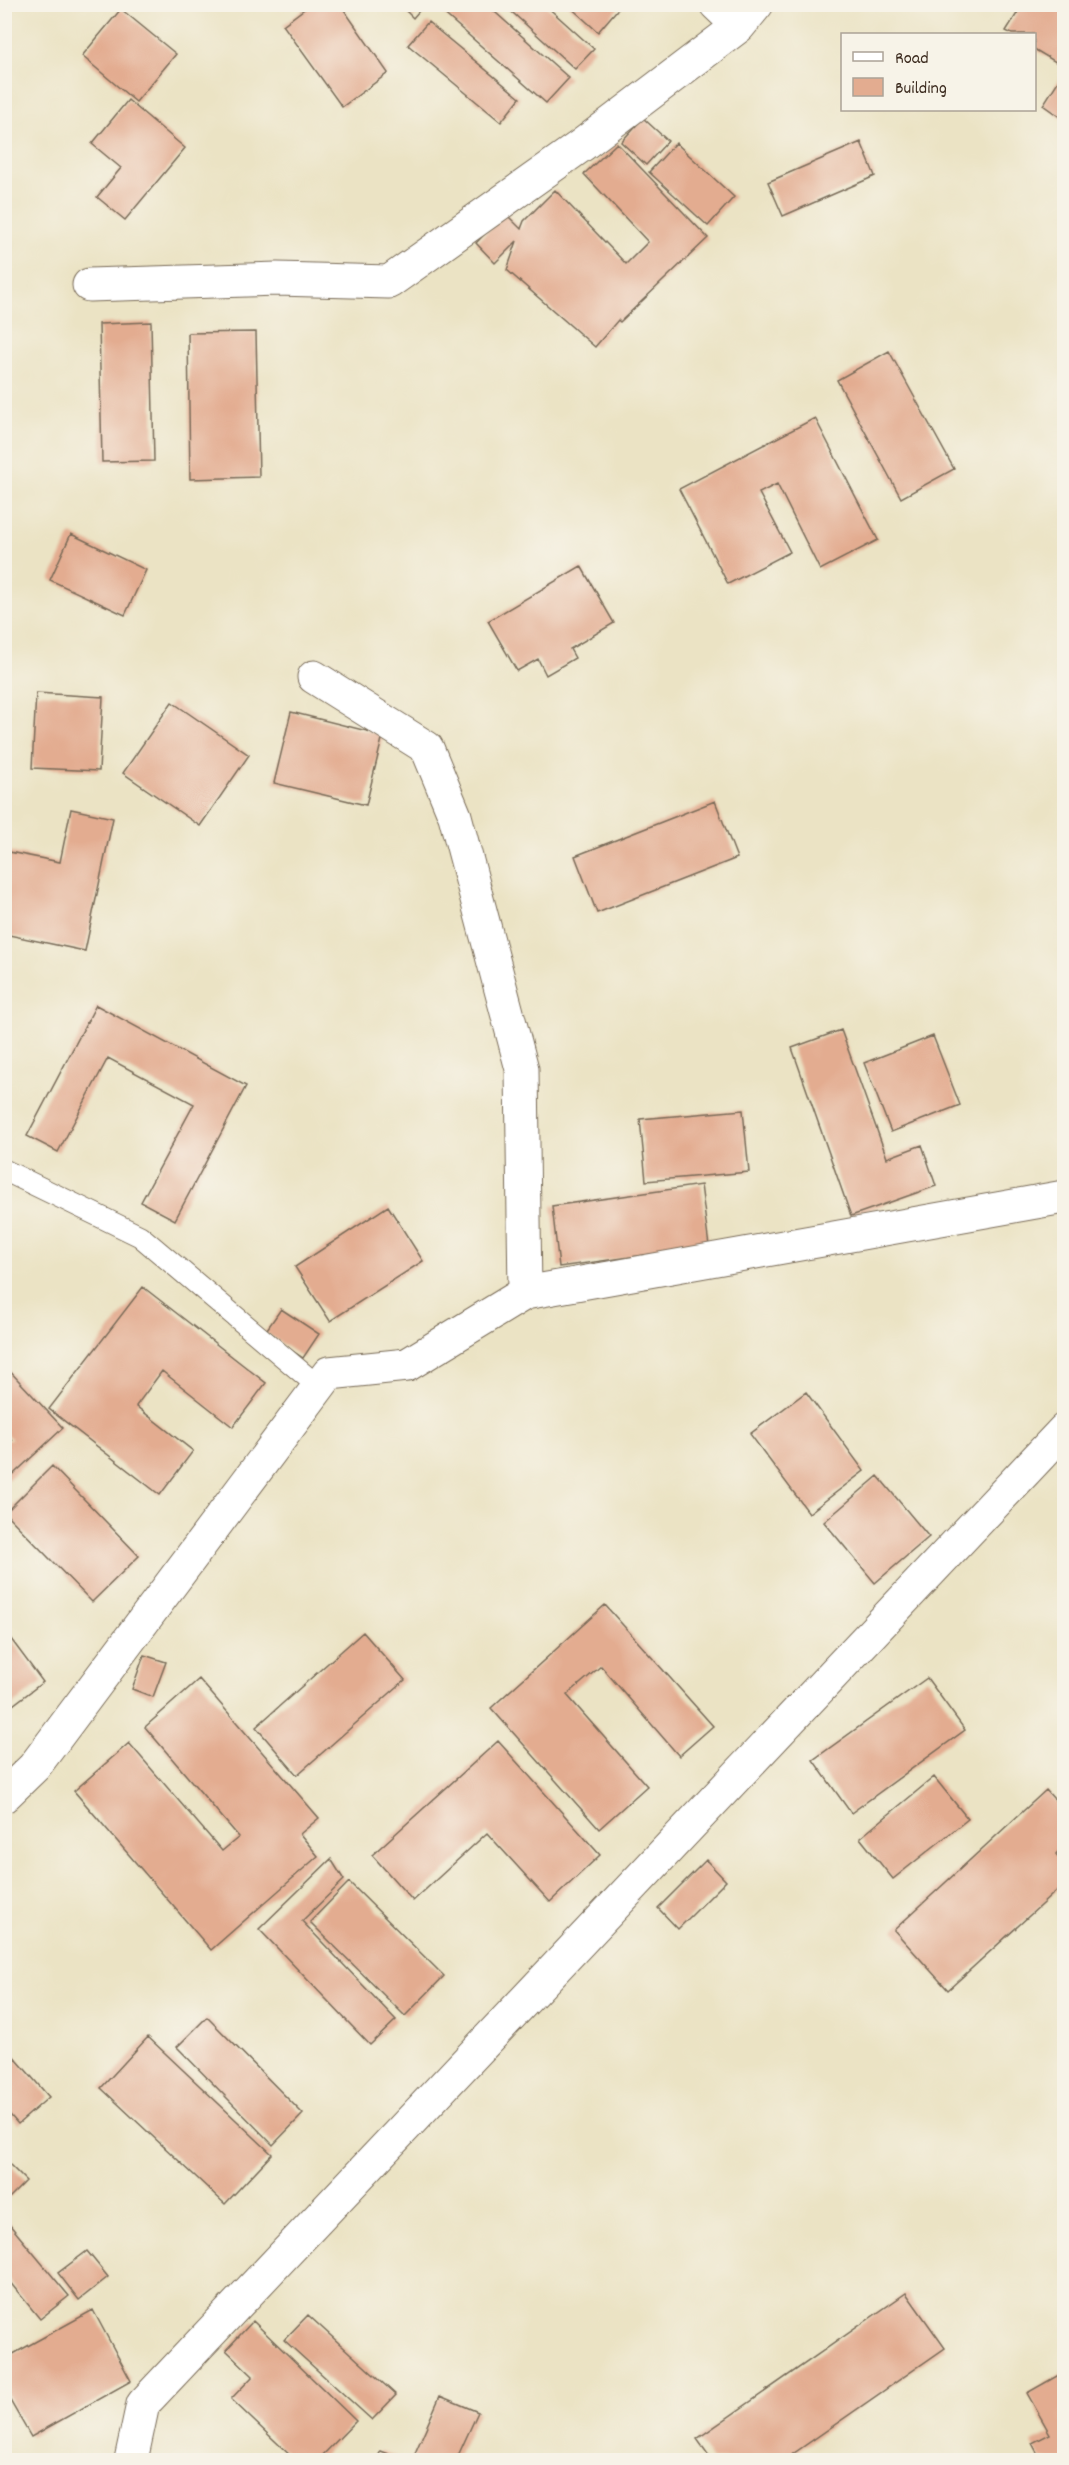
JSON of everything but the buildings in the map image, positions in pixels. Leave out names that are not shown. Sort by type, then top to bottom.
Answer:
[{"type":"street","points":[[89,285],[278,279],[388,282],[582,145],[737,12]]},
{"type":"street","points":[[314,677],[427,748],[454,816],[522,1069],[525,1293]]},
{"type":"street","points":[[4,1796],[34,1767],[329,1373],[407,1365],[525,1293],[1065,1197]]},
{"type":"street","points":[[131,2460],[143,2404],[1065,1430]]},
{"type":"lane","points":[[4,1170],[140,1236],[319,1387]]}]
